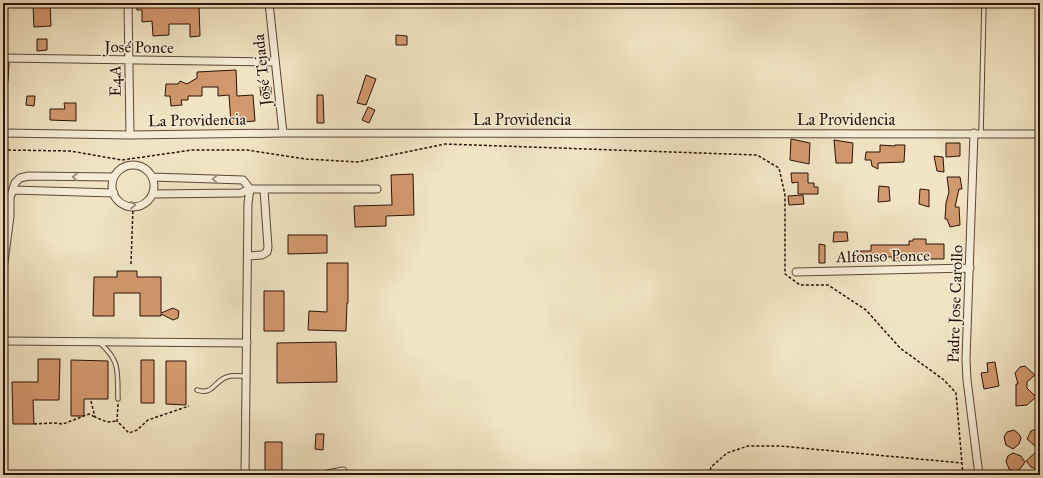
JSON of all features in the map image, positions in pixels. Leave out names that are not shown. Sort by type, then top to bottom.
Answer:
[{"type":"street","name":"E4A","points":[[128,3],[130,135]]},
{"type":"street","name":"José Tejada","points":[[269,3],[283,133]]},
{"type":"street","name":"José Ponce","points":[[3,58],[275,62]]},
{"type":"street","name":"La Providencia","points":[[3,133],[130,135],[283,133],[1040,134]]},
{"type":"street","name":"Padre Jose Carollo","points":[[978,133],[966,366],[979,475]]},
{"type":"street","points":[[133,165],[141,167],[152,177],[154,185],[152,194],[148,201],[141,205],[133,207],[125,205],[118,200],[114,193],[112,185],[114,177],[119,171],[126,167],[133,165]]},
{"type":"street","points":[[3,270],[10,216],[10,198],[15,183],[20,178],[29,176],[114,177]]},
{"type":"street","points":[[152,177],[243,180],[250,189],[248,203],[245,475]]},
{"type":"street","points":[[152,194],[241,193],[250,189],[377,189]]},
{"type":"street","points":[[13,190],[114,193]]},
{"type":"street","points":[[248,256],[262,255],[267,252],[268,247],[264,190]]},
{"type":"street","name":"Alfonso Ponce","points":[[796,272],[970,268]]},
{"type":"street","points":[[3,341],[247,343]]},
{"type":"street","points":[[322,475],[343,471]]},
{"type":"lane","points":[[978,133],[984,3]]},
{"type":"lane","points":[[99,342],[111,352],[115,360],[117,370],[118,399]]},
{"type":"lane","points":[[197,390],[202,392],[212,389],[219,381],[227,376],[247,376]]},
{"type":"path","points":[[3,150],[70,151],[122,160],[192,150],[247,150],[306,160],[358,162],[444,144],[757,155],[779,168],[785,195],[785,274],[800,285],[828,285],[866,310],[900,348],[944,380],[956,393],[963,475]]},
{"type":"path","points":[[131,264],[133,207]]},
{"type":"path","points":[[117,421],[118,399]]},
{"type":"path","points":[[91,401],[95,417]]},
{"type":"path","points":[[34,424],[63,424],[89,414],[107,422],[117,421],[129,432],[137,430],[148,420],[189,406]]},
{"type":"path","points":[[709,475],[711,467],[727,454],[748,446],[780,446],[962,463]]},
{"type":"building","points":[[37,3],[50,3],[51,26],[34,27],[33,5],[37,5]]},
{"type":"building","points":[[137,3],[154,3],[154,6],[179,6],[179,3],[186,3],[186,5],[199,5],[200,36],[190,37],[190,24],[169,24],[169,35],[153,36],[152,21],[142,22],[142,10],[137,10]]},
{"type":"building","points":[[396,35],[407,36],[407,45],[396,45]]},
{"type":"building","points":[[37,39],[47,39],[47,50],[37,51]]},
{"type":"building","points":[[3,63],[9,63],[8,81],[3,81]]},
{"type":"building","points":[[236,70],[237,96],[253,95],[255,121],[231,123],[229,95],[218,96],[218,87],[202,87],[202,96],[188,96],[188,100],[181,100],[182,105],[171,106],[170,96],[165,96],[166,84],[178,84],[180,81],[187,84],[197,78],[197,72]]},
{"type":"building","points":[[366,75],[376,79],[366,105],[357,103]]},
{"type":"building","points":[[260,87],[271,87],[271,95],[261,96]]},
{"type":"building","points":[[317,95],[323,95],[324,123],[317,123]]},
{"type":"building","points":[[27,96],[35,96],[34,106],[26,105]]},
{"type":"building","points":[[64,103],[76,103],[76,121],[50,120],[50,109],[65,109]]},
{"type":"building","points":[[368,107],[375,110],[369,123],[362,120]]},
{"type":"building","points":[[791,139],[810,143],[809,164],[790,160]]},
{"type":"building","points":[[834,140],[853,143],[852,163],[836,163]]},
{"type":"building","points":[[946,143],[960,143],[960,156],[946,157]]},
{"type":"building","points":[[880,145],[905,145],[904,162],[878,163],[878,169],[872,166],[871,160],[865,160],[866,152],[880,152]]},
{"type":"building","points":[[934,156],[943,157],[944,172],[937,171]]},
{"type":"building","points":[[791,173],[808,173],[808,183],[814,183],[814,187],[818,187],[818,194],[798,194],[798,182],[792,183]]},
{"type":"building","points":[[413,174],[414,215],[386,216],[386,226],[355,227],[354,206],[392,205],[391,175]]},
{"type":"building","points":[[947,177],[960,177],[962,189],[959,189],[955,207],[959,207],[960,225],[950,227],[947,219],[945,219],[946,203],[949,192]]},
{"type":"building","points":[[879,186],[889,187],[890,201],[878,202]]},
{"type":"building","points":[[920,189],[929,190],[929,207],[919,204]]},
{"type":"building","points":[[803,195],[804,204],[789,205],[788,196]]},
{"type":"building","points":[[834,232],[847,232],[848,241],[833,242]]},
{"type":"building","points":[[288,235],[327,235],[327,253],[288,254]]},
{"type":"building","points":[[913,239],[926,239],[926,244],[944,244],[944,259],[929,259],[929,254],[907,254],[907,257],[901,257],[901,261],[892,261],[892,257],[880,257],[877,258],[877,260],[870,260],[869,257],[856,257],[857,251],[871,251],[871,245],[909,245],[909,241],[913,241]]},
{"type":"building","points":[[819,244],[825,245],[825,263],[819,263]]},
{"type":"building","points":[[327,263],[348,263],[346,331],[308,330],[309,311],[327,312]]},
{"type":"building","points":[[117,271],[137,271],[137,277],[161,277],[161,313],[173,308],[179,311],[178,318],[173,320],[161,314],[161,316],[140,316],[140,293],[114,293],[114,316],[93,316],[94,277],[117,277]]},
{"type":"building","points":[[264,291],[284,291],[284,331],[264,331]]},
{"type":"building","points":[[336,342],[337,382],[277,383],[277,343]]},
{"type":"building","points":[[38,359],[60,359],[59,400],[33,400],[34,424],[13,424],[12,382],[38,382]]},
{"type":"building","points":[[71,360],[108,361],[108,399],[84,399],[84,416],[71,416]]},
{"type":"building","points":[[141,360],[154,360],[154,403],[141,403]]},
{"type":"building","points":[[166,361],[186,361],[186,405],[166,404]]},
{"type":"building","points":[[995,362],[999,386],[984,389],[981,373],[988,372],[987,363]]},
{"type":"building","points":[[1025,366],[1035,375],[1027,382],[1027,388],[1036,397],[1027,405],[1016,406],[1016,384],[1018,384],[1015,373],[1020,367]]},
{"type":"building","points":[[1036,429],[1040,430],[1040,445],[1036,447],[1027,439],[1031,431]]},
{"type":"building","points":[[1014,430],[1021,438],[1019,444],[1013,449],[1006,445],[1004,437],[1007,432]]},
{"type":"building","points":[[316,434],[324,434],[323,450],[315,449]]},
{"type":"building","points":[[265,442],[282,442],[282,475],[265,475]]},
{"type":"building","points":[[1036,452],[1040,454],[1040,469],[1031,467],[1026,461]]},
{"type":"building","points":[[1013,453],[1021,456],[1025,462],[1020,469],[1015,471],[1009,469],[1006,461],[1008,456]]}]
